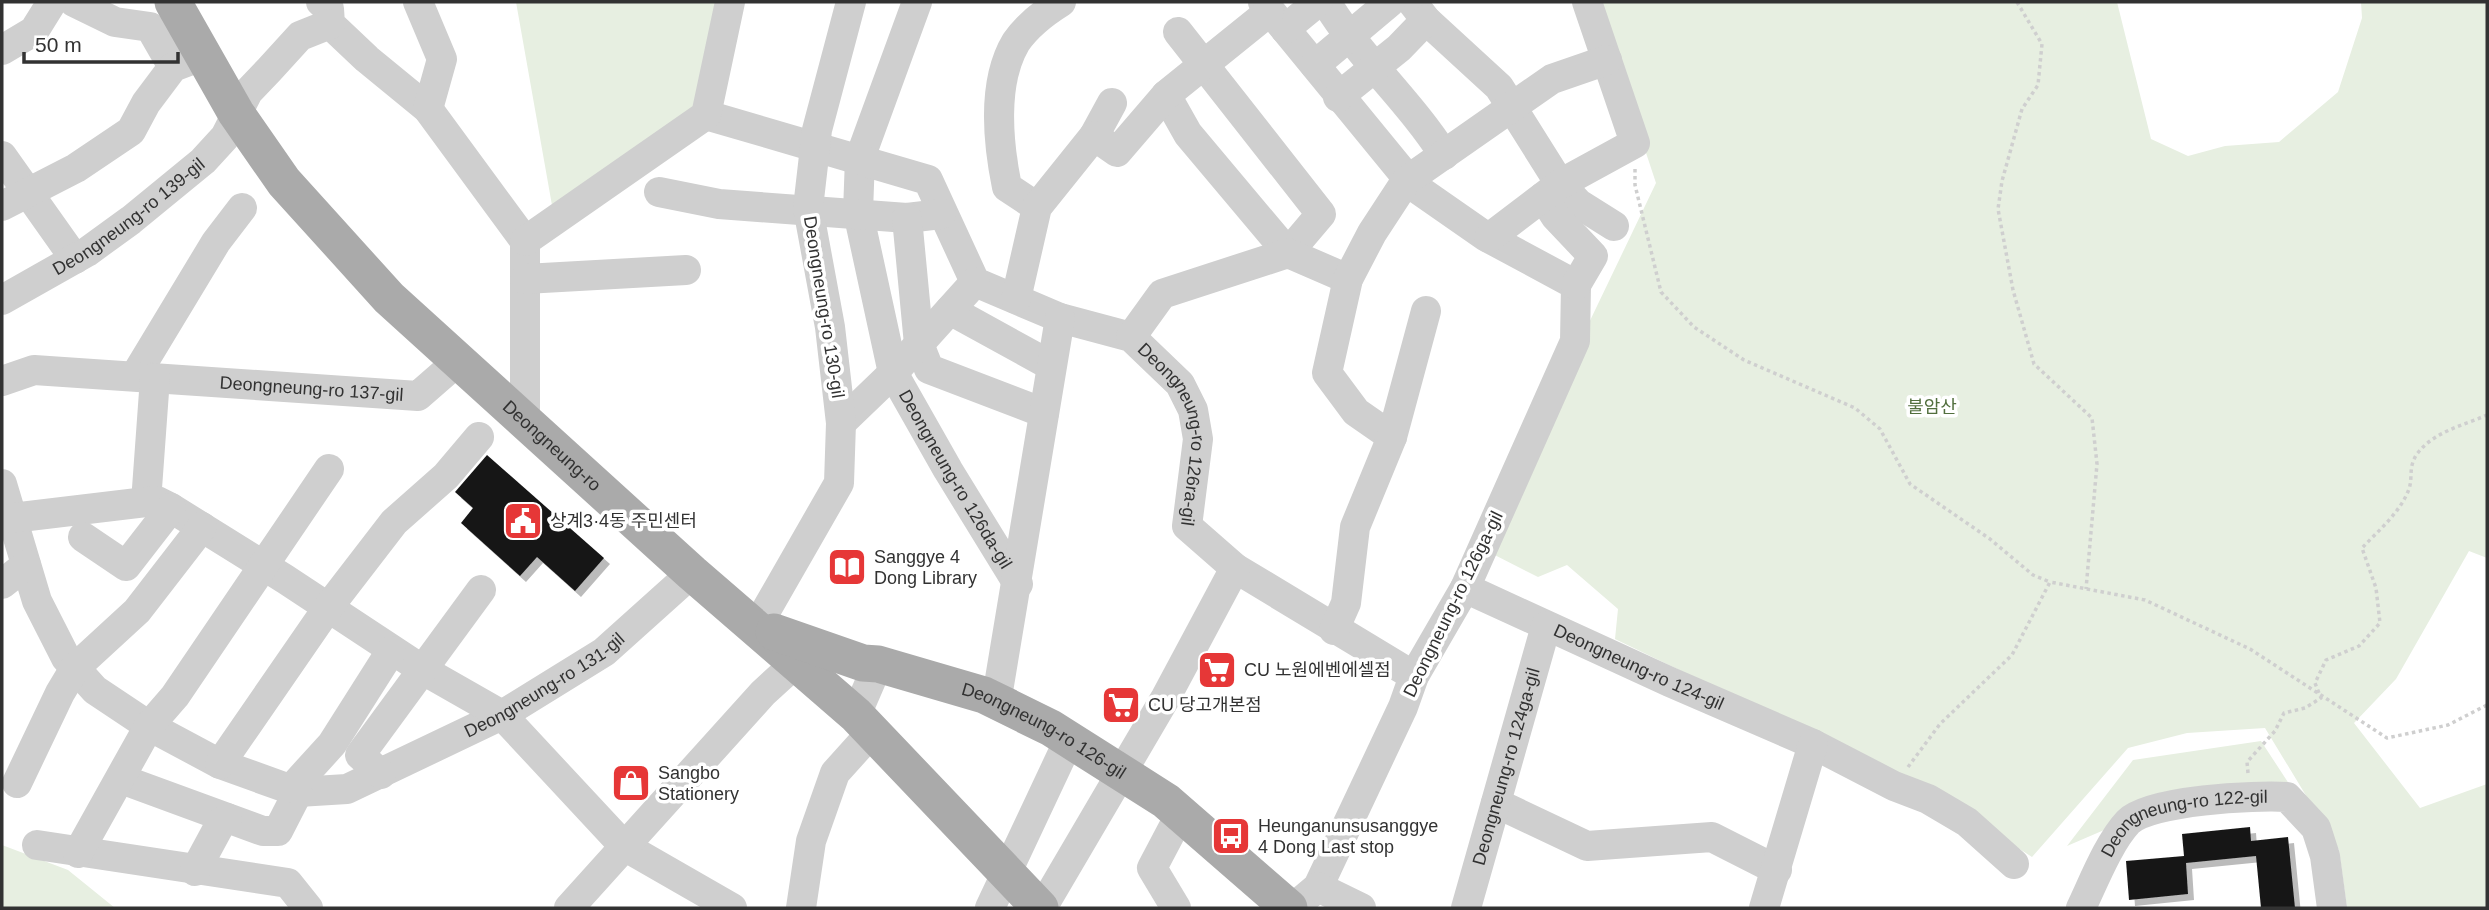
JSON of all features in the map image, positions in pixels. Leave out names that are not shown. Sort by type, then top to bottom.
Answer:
[{"type":"main road","name":"Deongneung-ro","points":[[173,2],[188,61],[236,113],[284,182],[337,243],[457,362],[525,420],[692,573],[757,626],[863,724],[1041,908]]},
{"type":"main road","name":"Deongneung-ro 126-gil","points":[[757,626],[863,663],[878,664],[984,695],[1122,771],[1181,813],[1291,908]]},
{"type":"street","points":[[2,50],[34,31],[52,2]]},
{"type":"street","points":[[14,200],[76,168],[131,131],[146,103],[188,61],[150,27],[115,22],[74,2]]},
{"type":"street","points":[[418,2],[442,59],[428,109]]},
{"type":"street","points":[[525,241],[706,115],[730,2]]},
{"type":"street","name":"Deongneung-ro 130-gil","points":[[757,626],[839,483],[841,423],[830,327],[808,208],[813,149],[851,2]]},
{"type":"street","points":[[893,373],[858,212],[860,158],[917,2]]},
{"type":"street","points":[[1037,206],[1007,187],[1001,158],[1002,78],[1017,42],[1042,14],[1061,2]]},
{"type":"street","points":[[1094,136],[1117,152],[1166,95],[1203,62],[1272,14],[1318,2]]},
{"type":"street","points":[[1326,2],[1346,36],[1424,123],[1444,155]]},
{"type":"street","points":[[1315,65],[1346,36],[1390,2]]},
{"type":"street","points":[[1489,238],[1551,191],[1635,143],[1587,2]]},
{"type":"street","points":[[1338,97],[1374,68],[1419,11]]},
{"type":"street","name":"Deongneung-ro 126ga-gil","points":[[1291,908],[1318,887],[1415,676],[1465,588],[1575,341],[1576,285],[1593,256],[1556,217],[1537,147],[1499,88],[1419,11]]},
{"type":"street","points":[[236,113],[248,92],[300,36],[326,13],[367,59],[428,109],[525,241],[525,420]]},
{"type":"street","points":[[1272,14],[1408,179],[1406,181]]},
{"type":"street","points":[[1178,32],[1321,214],[1288,253]]},
{"type":"street","points":[[1392,437],[1356,412],[1327,373],[1348,279],[1372,233],[1406,181],[1552,79],[1607,60]]},
{"type":"street","points":[[1166,95],[1188,134],[1288,253],[1348,279]]},
{"type":"street","points":[[1016,299],[1037,206],[1094,136],[1112,103]]},
{"type":"street","name":"Deongneung-ro 139-gil","points":[[2,300],[75,259],[131,220],[203,161],[225,137],[236,113]]},
{"type":"street","points":[[706,115],[813,149],[860,158],[928,180],[941,214],[975,282]]},
{"type":"street","points":[[2,156],[14,200],[75,259]]},
{"type":"street","points":[[1406,181],[1489,238],[1576,285]]},
{"type":"street","name":"Deongneung-ro 126ga-gil","points":[[1551,191],[1579,204],[1614,226]]},
{"type":"street","points":[[659,192],[719,204],[808,208],[907,218],[941,214]]},
{"type":"street","points":[[83,537],[126,566],[158,505],[145,377],[216,242],[242,208]]},
{"type":"street","points":[[907,218],[919,344]]},
{"type":"street","name":"Deongneung-ro 126ra-gil","points":[[1131,337],[1162,294],[1288,253]]},
{"type":"street","points":[[525,279],[687,270]]},
{"type":"street","name":"Deongneung-ro 130-gil","points":[[841,423],[893,373],[975,282]]},
{"type":"street","name":"Deongneung-ro 126ra-gil","points":[[975,282],[1060,318],[1131,337],[1180,384],[1193,410],[1198,439],[1187,526],[1235,568],[1334,630],[1415,676]]},
{"type":"street","points":[[950,310],[1050,365]]},
{"type":"street","points":[[1334,630],[1346,603],[1354,527],[1392,437],[1426,312]]},
{"type":"street","name":"Deongneung-ro 126da-gil","points":[[996,702],[1018,584],[1050,365],[1060,318]]},
{"type":"street","name":"Deongneung-ro 126da-gil","points":[[919,344],[929,369],[1044,413]]},
{"type":"street","name":"Deongneung-ro 137-gil","points":[[2,381],[34,370],[418,396],[457,362]]},
{"type":"street","name":"Deongneung-ro 126da-gil","points":[[893,373],[948,470],[1018,584]]},
{"type":"street","points":[[220,764],[327,609],[394,522],[446,476],[479,437]]},
{"type":"street","points":[[78,853],[149,726],[175,696],[329,469]]},
{"type":"street","points":[[2,484],[9,528],[158,505],[202,527],[391,651],[502,715],[624,846],[732,908]]},
{"type":"street","points":[[17,783],[60,693],[75,668],[137,611],[202,527]]},
{"type":"street","name":"Deongneung-ro 131-gil","points":[[9,528],[26,565],[37,601],[75,668],[95,690],[149,726],[220,764],[295,790],[347,789],[502,715],[604,652],[692,573]]},
{"type":"street","points":[[2,584],[26,565]]},
{"type":"street","name":"Deongneung-ro","points":[[1041,908],[1122,771],[1235,568]]},
{"type":"street","name":"Deongneung-ro 124-gil","points":[[1465,588],[1813,744],[1894,786],[1928,799],[1967,822],[2014,864]]},
{"type":"street","points":[[381,774],[360,755],[481,590]]},
{"type":"street","name":"Deongneung-ro 124ga-gil","points":[[1466,908],[1546,626]]},
{"type":"street","points":[[121,779],[263,831],[278,831],[295,790],[332,744],[391,651]]},
{"type":"street","points":[[569,908],[763,692],[797,662]]},
{"type":"street","points":[[801,908],[811,841],[835,773],[863,724],[878,664]]},
{"type":"street","points":[[990,908],[1008,875],[1069,740]]},
{"type":"street","points":[[1765,908],[1813,744]]},
{"type":"street","name":"Deongneung-ro 122-gil","points":[[2081,908],[2127,823],[2142,812],[2250,795],[2287,797],[2316,828],[2325,856],[2332,908]]},
{"type":"street","points":[[1496,803],[1587,846],[1712,836],[1777,870]]},
{"type":"street","points":[[1176,908],[1152,868],[1181,813]]},
{"type":"street","points":[[195,871],[222,821],[227,818]]},
{"type":"street","points":[[37,845],[288,883],[308,908]]},
{"type":"street","points":[[1318,887],[1362,908]]},
{"type":"path","points":[[2017,2],[2042,44],[2038,85],[2022,108],[1998,209],[2013,290],[2034,364],[2092,418],[2097,464],[2086,589]]},
{"type":"path","points":[[1635,143],[1634,185],[1661,292],[1694,327],[1744,360],[1855,408],[1880,429],[1910,484],[1990,539],[2033,575],[2050,582],[2145,600],[2250,649],[2321,698],[2387,738],[2448,725],[2487,705]]},
{"type":"path","points":[[2321,698],[2315,683],[2326,660],[2358,646],[2380,623],[2376,589],[2362,548],[2396,512],[2410,487],[2409,469],[2418,453],[2427,444],[2463,423],[2487,415]]},
{"type":"path","points":[[1894,786],[1940,724],[2012,655],[2050,582]]},
{"type":"path","points":[[2250,795],[2247,762],[2275,731],[2284,713],[2305,708],[2321,698]]},
{"type":"green space","points":[[516,2],[717,2],[698,105],[553,211]]},
{"type":"green space","name":"불암산","points":[[1596,2],[2117,2],[2151,139],[2188,156],[2225,146],[2279,142],[2338,92],[2362,18],[2361,2],[2487,2],[2487,558],[2469,551],[2396,679],[2354,723],[2420,808],[2487,784],[2487,908],[2347,908],[2339,850],[2265,728],[2187,733],[2128,748],[2032,857],[1930,791],[1615,639],[1618,609],[1567,565],[1538,577],[1481,548],[1656,183]]},
{"type":"green space","points":[[2261,741],[2297,796],[2139,815],[2067,846],[2133,760]]},
{"type":"green space","points":[[2,845],[68,870],[115,908],[2,908]]},
{"type":"building","name":"상계3·4동 주민센터","points":[[487,455],[604,558],[575,591],[537,557],[520,576],[461,523],[473,508],[455,492]]},
{"type":"building","points":[[2250,827],[2251,841],[2288,837],[2295,908],[2261,908],[2256,856],[2186,863],[2188,894],[2129,900],[2126,861],[2184,856],[2182,834]]},
{"type":"place","name":"상계3·4동 주민센터","points":[[523,521]]},
{"type":"place","name":"Sanggye 4 Dong Library","points":[[847,567]]},
{"type":"place","name":"CU 노원에벤에셀점","points":[[1217,670]]},
{"type":"place","name":"CU 당고개본점","points":[[1121,705]]},
{"type":"place","name":"Sangbo Stationery","points":[[631,783]]},
{"type":"place","name":"Heunganunsusanggye 4 Dong Last stop","points":[[1231,836]]}]
